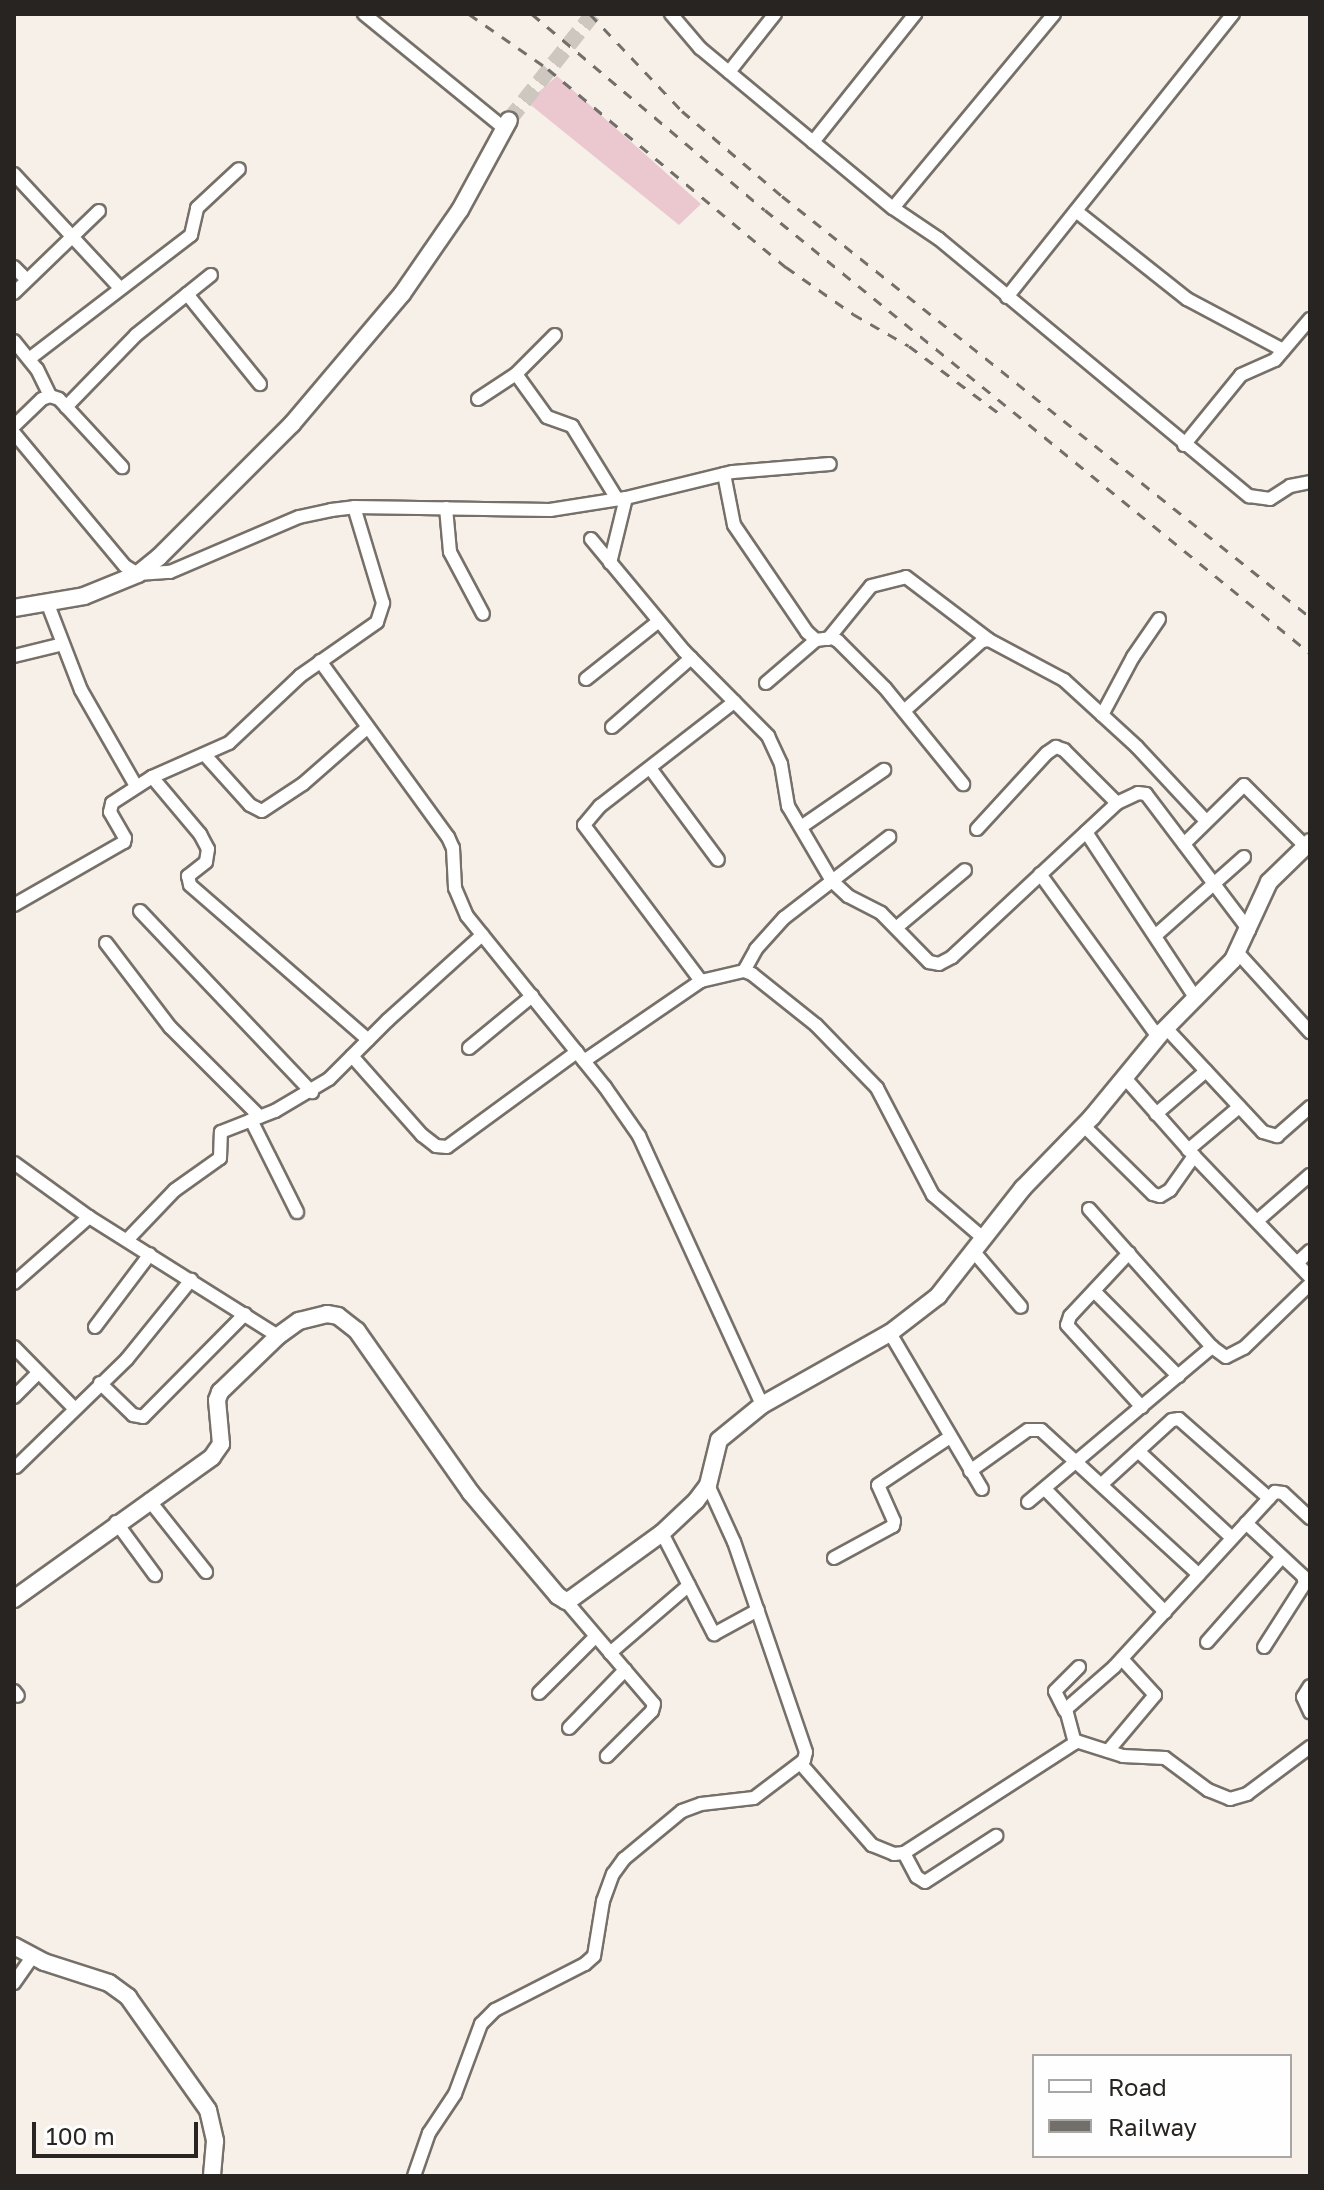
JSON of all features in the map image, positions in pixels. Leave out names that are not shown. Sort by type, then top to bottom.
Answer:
[{"type":"street","points":[[138,574],[292,424],[402,294],[460,210],[507,124],[364,14]]},
{"type":"street","points":[[671,14],[700,48],[893,208],[939,239],[1249,496],[1260,500],[1270,499],[1290,486],[1310,482]]},
{"type":"street","points":[[729,72],[775,14]]},
{"type":"street","points":[[813,142],[915,14]]},
{"type":"street","points":[[893,208],[1054,14]]},
{"type":"street","points":[[1007,297],[1233,14]]},
{"type":"street","points":[[29,359],[191,235],[197,208],[239,169]]},
{"type":"street","points":[[14,174],[120,288]]},
{"type":"street","points":[[14,293],[99,211]]},
{"type":"street","points":[[1076,211],[1187,299],[1283,350]]},
{"type":"street","points":[[14,267],[27,280]]},
{"type":"street","points":[[66,407],[136,335],[211,275]]},
{"type":"street","points":[[187,294],[260,384]]},
{"type":"street","points":[[1184,445],[1241,375],[1275,360],[1310,319]]},
{"type":"street","points":[[478,399],[516,374],[555,335]]},
{"type":"street","points":[[14,341],[29,359],[50,396],[66,407],[122,467]]},
{"type":"street","points":[[516,374],[547,417],[572,426],[621,498],[610,563]]},
{"type":"street","points":[[14,426],[42,399],[50,396]]},
{"type":"street","points":[[14,433],[125,566],[138,574]]},
{"type":"street","points":[[14,608],[84,596],[138,574],[170,572],[299,517],[354,507],[550,510],[621,498],[724,474],[830,464]]},
{"type":"street","points":[[724,474],[734,525],[774,587],[822,640],[838,641],[904,711],[963,784]]},
{"type":"street","points":[[14,905],[124,842],[125,838],[110,808],[136,786],[205,755],[246,729],[300,676],[377,622],[383,611],[354,507]]},
{"type":"street","points":[[446,508],[450,552],[483,614]]},
{"type":"street","points":[[591,539],[691,658],[768,736],[775,749],[788,806],[832,881],[848,896],[881,913],[922,957],[939,964],[952,957],[1117,803],[1138,793],[1146,794],[1249,930]]},
{"type":"street","points":[[766,683],[822,640],[871,586],[906,577],[989,640],[1064,680],[1205,820]]},
{"type":"street","points":[[47,602],[81,690],[136,786]]},
{"type":"street","points":[[1102,715],[1133,657],[1159,619]]},
{"type":"street","points":[[586,679],[659,621]]},
{"type":"street","points":[[904,711],[982,641],[989,640]]},
{"type":"street","points":[[14,656],[63,644]]},
{"type":"street","points":[[612,727],[691,658]]},
{"type":"street","points":[[320,661],[448,837],[458,901],[639,1136],[660,1175],[762,1405]]},
{"type":"street","points":[[701,981],[585,831],[586,819],[734,702]]},
{"type":"street","points":[[205,755],[250,805],[262,811],[303,784],[368,727]]},
{"type":"street","points":[[977,829],[1056,747],[1064,750],[1117,803]]},
{"type":"street","points":[[650,768],[718,860]]},
{"type":"street","points":[[801,827],[884,770]]},
{"type":"street","points":[[152,777],[200,834],[208,849],[210,857],[188,876],[190,885],[368,1040]]},
{"type":"street","points":[[566,1601],[662,1533],[708,1485],[715,1445],[762,1405],[890,1333],[938,1296],[1023,1188],[1084,1126],[1162,1032],[1238,953],[1269,882],[1307,844],[1244,785],[1184,844]]},
{"type":"street","points":[[1086,832],[1195,997]]},
{"type":"street","points":[[744,971],[756,949],[784,918],[889,837]]},
{"type":"street","points":[[1155,936],[1244,857]]},
{"type":"street","points":[[896,928],[965,870]]},
{"type":"street","points":[[1040,874],[1162,1032],[1206,1071],[1256,1128],[1277,1136],[1310,1107]]},
{"type":"street","points":[[140,911],[312,1092]]},
{"type":"street","points":[[127,1240],[175,1190],[220,1158],[221,1132],[312,1092],[482,935]]},
{"type":"street","points":[[106,943],[170,1027],[255,1119],[297,1212]]},
{"type":"street","points":[[1238,953],[1310,1032]]},
{"type":"street","points":[[352,1056],[422,1135],[436,1146],[447,1147],[701,981],[744,971],[752,974],[816,1025],[877,1088],[933,1195],[978,1245],[1021,1307]]},
{"type":"street","points":[[469,1048],[532,996]]},
{"type":"street","points":[[1156,1114],[1206,1071]]},
{"type":"street","points":[[1125,1078],[1191,1153],[1310,1277]]},
{"type":"street","points":[[1084,1126],[1144,1188],[1160,1196],[1170,1190],[1191,1153],[1239,1107]]},
{"type":"street","points":[[14,1163],[89,1217],[278,1336]]},
{"type":"street","points":[[1257,1221],[1310,1175]]},
{"type":"street","points":[[1089,1209],[1212,1347],[1232,1357],[1310,1284]]},
{"type":"street","points":[[14,1283],[89,1217]]},
{"type":"street","points":[[1297,1263],[1310,1251]]},
{"type":"street","points":[[1129,1253],[1067,1325],[1142,1407]]},
{"type":"street","points":[[95,1327],[150,1254]]},
{"type":"street","points":[[16,1467],[147,1337],[191,1280]]},
{"type":"street","points":[[1094,1291],[1178,1376]]},
{"type":"street","points":[[100,1383],[133,1415],[143,1417],[245,1314]]},
{"type":"street","points":[[14,1599],[116,1522],[218,1451],[222,1435],[217,1400],[220,1392],[278,1336],[315,1315],[338,1316],[348,1323],[448,1464],[651,1700],[654,1708],[607,1756]]},
{"type":"street","points":[[890,1333],[982,1489]]},
{"type":"street","points":[[14,1347],[75,1409]]},
{"type":"street","points":[[1028,1502],[1212,1347]]},
{"type":"street","points":[[14,1397],[38,1373]]},
{"type":"street","points":[[1103,1483],[1172,1420],[1179,1419],[1269,1498]]},
{"type":"street","points":[[970,1471],[1034,1429],[1048,1434],[1199,1575]]},
{"type":"street","points":[[834,1558],[893,1526],[894,1521],[878,1485],[950,1437]]},
{"type":"street","points":[[1138,1451],[1232,1538]]},
{"type":"street","points":[[414,2176],[429,2133],[455,2094],[481,2024],[495,2010],[585,1964],[594,1956],[603,1901],[613,1874],[624,1859],[682,1811],[701,1804],[754,1798],[801,1764],[806,1752],[734,1542],[708,1485]]},
{"type":"street","points":[[1045,1489],[1165,1612]]},
{"type":"street","points":[[1065,1711],[1122,1659],[1269,1498],[1278,1491],[1283,1493],[1310,1518]]},
{"type":"street","points":[[149,1500],[206,1572]]},
{"type":"street","points":[[116,1522],[155,1575]]},
{"type":"street","points":[[1246,1523],[1303,1576],[1305,1583],[1264,1647]]},
{"type":"street","points":[[662,1533],[714,1634],[758,1610]]},
{"type":"street","points":[[1207,1642],[1282,1557]]},
{"type":"street","points":[[610,1653],[689,1585]]},
{"type":"street","points":[[539,1693],[595,1637]]},
{"type":"street","points":[[1108,1751],[1155,1695],[1122,1659]]},
{"type":"street","points":[[1076,1741],[1055,1691],[1079,1667]]},
{"type":"street","points":[[569,1728],[625,1670]]},
{"type":"street","points":[[1310,1686],[1303,1697],[1310,1712]]},
{"type":"street","points":[[801,1764],[872,1845],[894,1854],[904,1853],[1076,1741]]},
{"type":"street","points":[[1076,1741],[1123,1756],[1165,1758],[1208,1790],[1230,1799],[1247,1794],[1310,1747]]},
{"type":"street","points":[[904,1853],[917,1877],[925,1882],[996,1836]]},
{"type":"street","points":[[14,1946],[33,1956],[109,1983],[128,1997],[208,2110],[215,2141],[212,2176]]},
{"type":"street","points":[[14,1983],[33,1956]]},
{"type":"shaded area","points":[[557,76],[701,204],[679,225],[527,102]]},
{"type":"tunnel","points":[[509,120],[593,14]]},
{"type":"railway","points":[[469,14],[548,69],[786,267],[853,314],[909,346],[1004,417]]},
{"type":"railway","points":[[532,14],[765,210],[1310,653]]},
{"type":"railway","points":[[590,14],[682,111],[782,196],[1310,617]]}]
